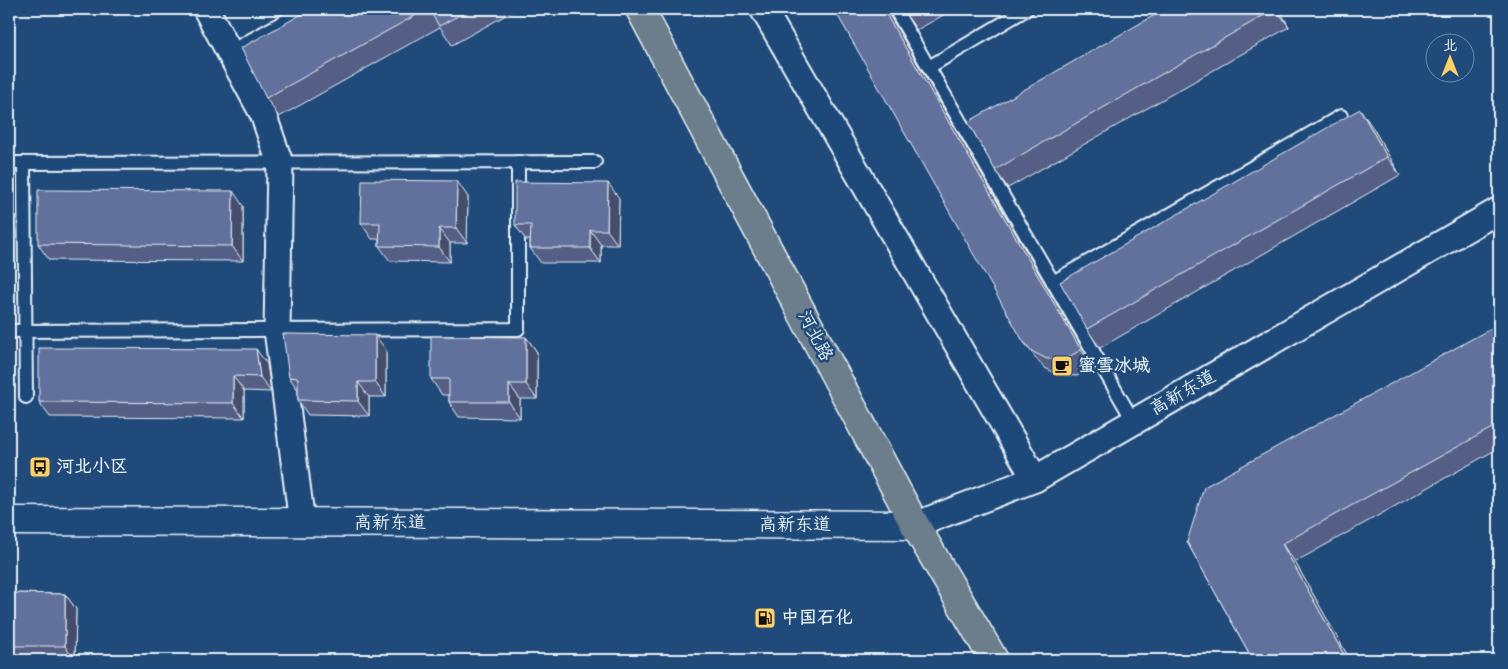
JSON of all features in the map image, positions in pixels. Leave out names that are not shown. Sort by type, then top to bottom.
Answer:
[{"type":"main road","name":"河北路","points":[[640,9],[915,525],[994,660]]},
{"type":"street","points":[[206,9],[263,114],[280,163],[277,330],[302,523]]},
{"type":"street","points":[[763,9],[1035,480]]},
{"type":"street","name":"高新东道","points":[[9,521],[915,525],[1035,480],[1499,210]]},
{"type":"lane","points":[[229,52],[306,9]]},
{"type":"lane","points":[[895,9],[929,67],[973,134],[1053,282],[1134,422]]},
{"type":"lane","points":[[929,67],[1027,9]]},
{"type":"lane","points":[[1053,282],[1341,116]]},
{"type":"lane","points":[[9,332],[518,329],[518,162]]},
{"type":"lane","points":[[9,163],[595,162]]},
{"type":"lane","points":[[24,163],[26,397]]},
{"type":"building","points":[[311,9],[427,9],[266,98],[241,48]]},
{"type":"building","points":[[429,9],[471,9],[439,26]]},
{"type":"building","points":[[834,9],[883,9],[1081,350],[1065,359],[1047,359],[1033,352],[1023,341]]},
{"type":"building","points":[[902,9],[914,9],[905,14]]},
{"type":"building","points":[[1165,9],[1275,9],[995,170],[968,122]]},
{"type":"building","points":[[1360,109],[1387,157],[1087,329],[1060,282]]},
{"type":"building","points":[[362,180],[457,181],[456,228],[439,228],[439,247],[379,246],[380,223],[361,223]]},
{"type":"building","points":[[515,182],[608,183],[607,230],[590,230],[590,248],[530,248],[531,225],[515,225]]},
{"type":"building","points":[[38,190],[233,191],[232,246],[38,244]]},
{"type":"building","points":[[1499,324],[1499,424],[1282,544],[1347,660],[1253,660],[1187,542],[1204,487]]},
{"type":"building","points":[[283,334],[375,335],[375,382],[358,382],[358,401],[298,400],[298,378],[289,377]]},
{"type":"building","points":[[431,336],[526,337],[526,384],[509,384],[509,402],[449,402],[449,379],[431,379]]},
{"type":"building","points":[[39,348],[256,349],[260,377],[233,376],[233,403],[39,402]]},
{"type":"building","points":[[9,593],[65,594],[65,646],[9,646]]},
{"type":"place","name":"蜜雪冰城","points":[[1062,366]]},
{"type":"place","name":"河北小区","points":[[40,467]]},
{"type":"place","name":"中国石化","points":[[765,618]]}]
